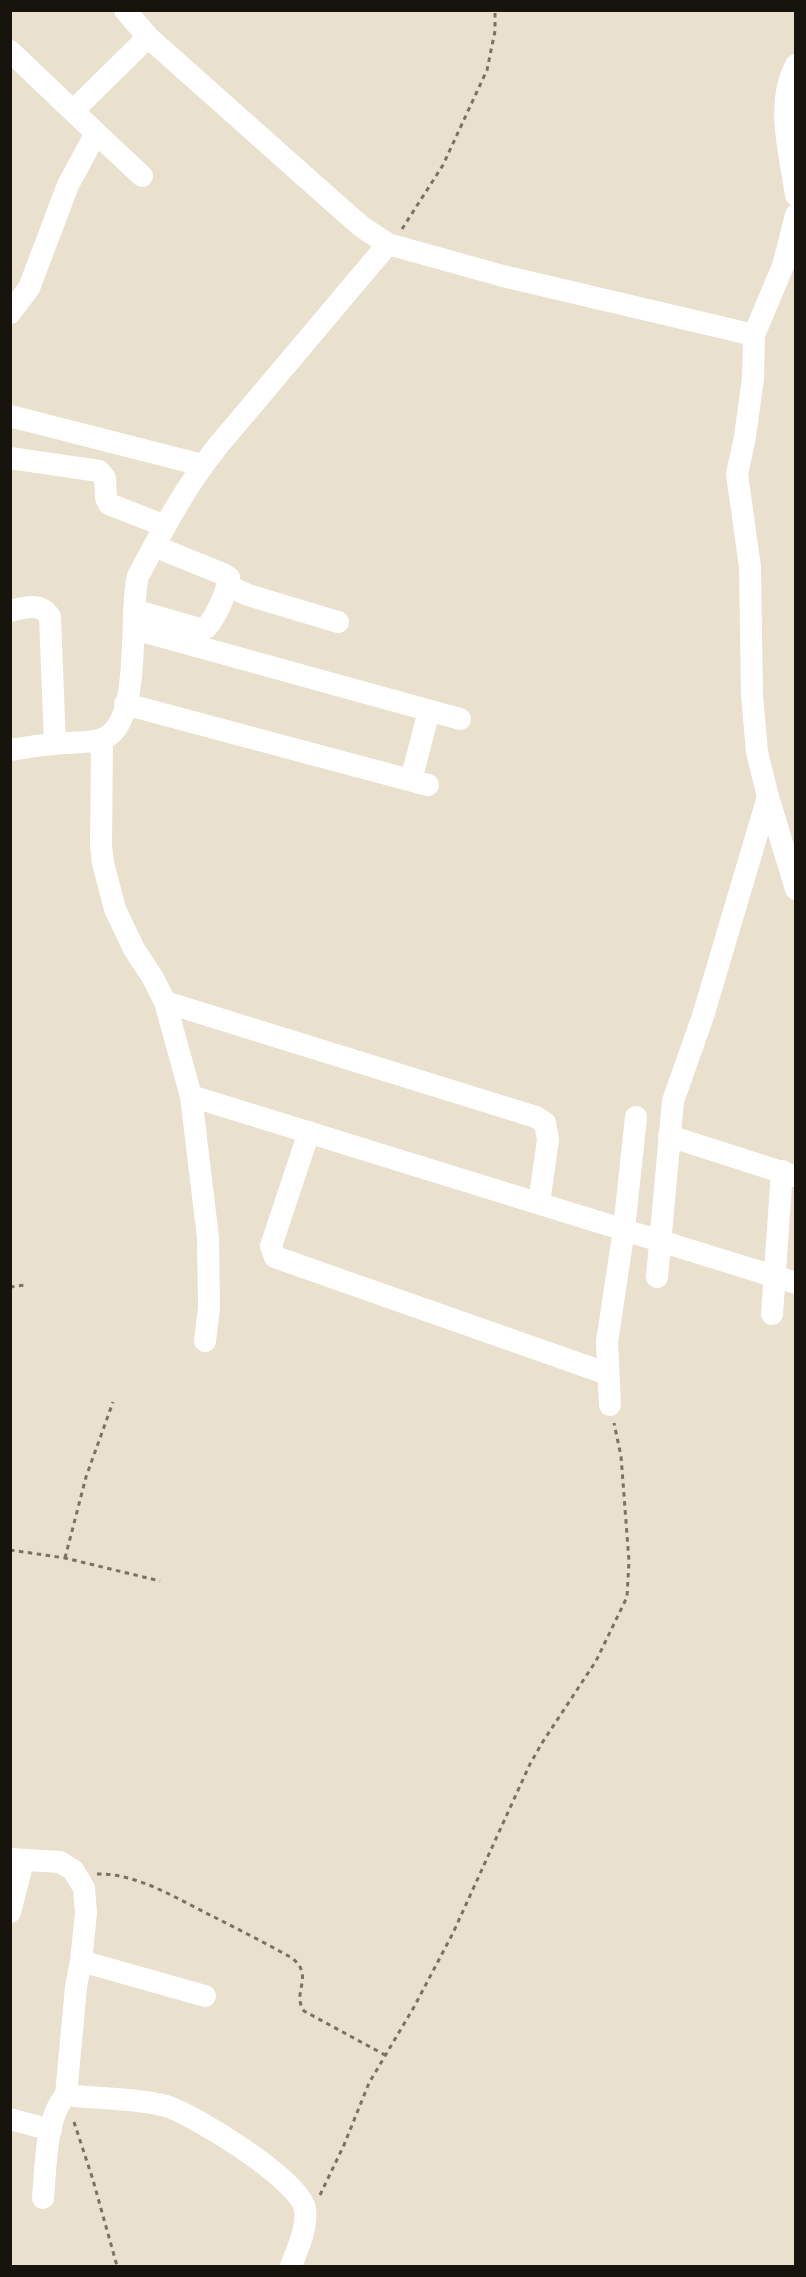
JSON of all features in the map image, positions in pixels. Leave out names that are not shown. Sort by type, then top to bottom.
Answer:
[{"type":"street","points":[[125,10],[148,37],[362,227],[388,244],[503,276],[754,335]]},
{"type":"street","points":[[73,111],[148,37]]},
{"type":"street","points":[[10,51],[142,176]]},
{"type":"street","points":[[795,65],[788,78],[785,106],[795,195]]},
{"type":"street","points":[[10,313],[29,288],[62,200],[96,133]]},
{"type":"street","points":[[795,215],[783,266],[754,335],[753,378],[745,437],[737,474],[750,567],[752,695],[758,752],[768,796],[795,889]]},
{"type":"street","points":[[10,750],[102,739],[118,728],[132,670],[134,590],[138,576],[190,481],[388,244]]},
{"type":"street","points":[[10,416],[202,465]]},
{"type":"street","points":[[10,458],[99,471],[105,478],[106,498],[109,504],[165,526]]},
{"type":"street","points":[[134,620],[206,628],[212,621],[228,586],[229,578],[223,574],[154,546]]},
{"type":"street","points":[[228,586],[248,595],[338,622]]},
{"type":"street","points":[[10,611],[36,607],[47,612],[50,617],[55,744]]},
{"type":"street","points":[[134,620],[460,720]]},
{"type":"street","points":[[125,704],[420,782],[429,711]]},
{"type":"street","points":[[102,739],[101,846],[103,863],[115,909],[124,930],[165,1002],[191,1096],[208,1238],[209,1308],[205,1341]]},
{"type":"street","points":[[657,1277],[673,1101],[703,1016],[768,796]]},
{"type":"street","points":[[165,1002],[536,1117],[546,1123],[548,1140],[539,1203]]},
{"type":"street","points":[[191,1096],[785,1279]]},
{"type":"street","points":[[610,1405],[607,1342],[624,1229],[636,1117]]},
{"type":"street","points":[[309,1132],[271,1246],[275,1257],[608,1374]]},
{"type":"street","points":[[669,1136],[789,1174],[785,1279],[772,1314]]},
{"type":"street","points":[[10,1912],[17,1860],[60,1862],[77,1875],[84,1888],[81,1961],[76,1987],[69,2096]]},
{"type":"street","points":[[81,1961],[205,1996]]},
{"type":"street","points":[[43,2198],[51,2130],[57,2104],[69,2096],[143,2102],[186,2113],[233,2142],[268,2168],[301,2200],[305,2216],[291,2266]]},
{"type":"street","points":[[10,2119],[51,2130]]},
{"type":"path","points":[[388,244],[398,236],[443,165],[477,92],[489,60],[495,31],[495,10]]},
{"type":"path","points":[[10,1287],[25,1286]]},
{"type":"path","points":[[65,1558],[86,1478],[113,1402]]},
{"type":"path","points":[[305,2216],[316,2203],[326,2183],[369,2082],[414,2007],[453,1933],[538,1750],[596,1661],[627,1597],[630,1561],[621,1456],[610,1405]]},
{"type":"path","points":[[10,1550],[65,1558],[160,1581]]},
{"type":"path","points":[[77,1875],[102,1874],[120,1877],[152,1888],[244,1931],[292,1958],[298,1962],[303,1973],[300,2001],[304,2011],[385,2055]]},
{"type":"path","points":[[69,2096],[74,2123],[117,2266]]}]
